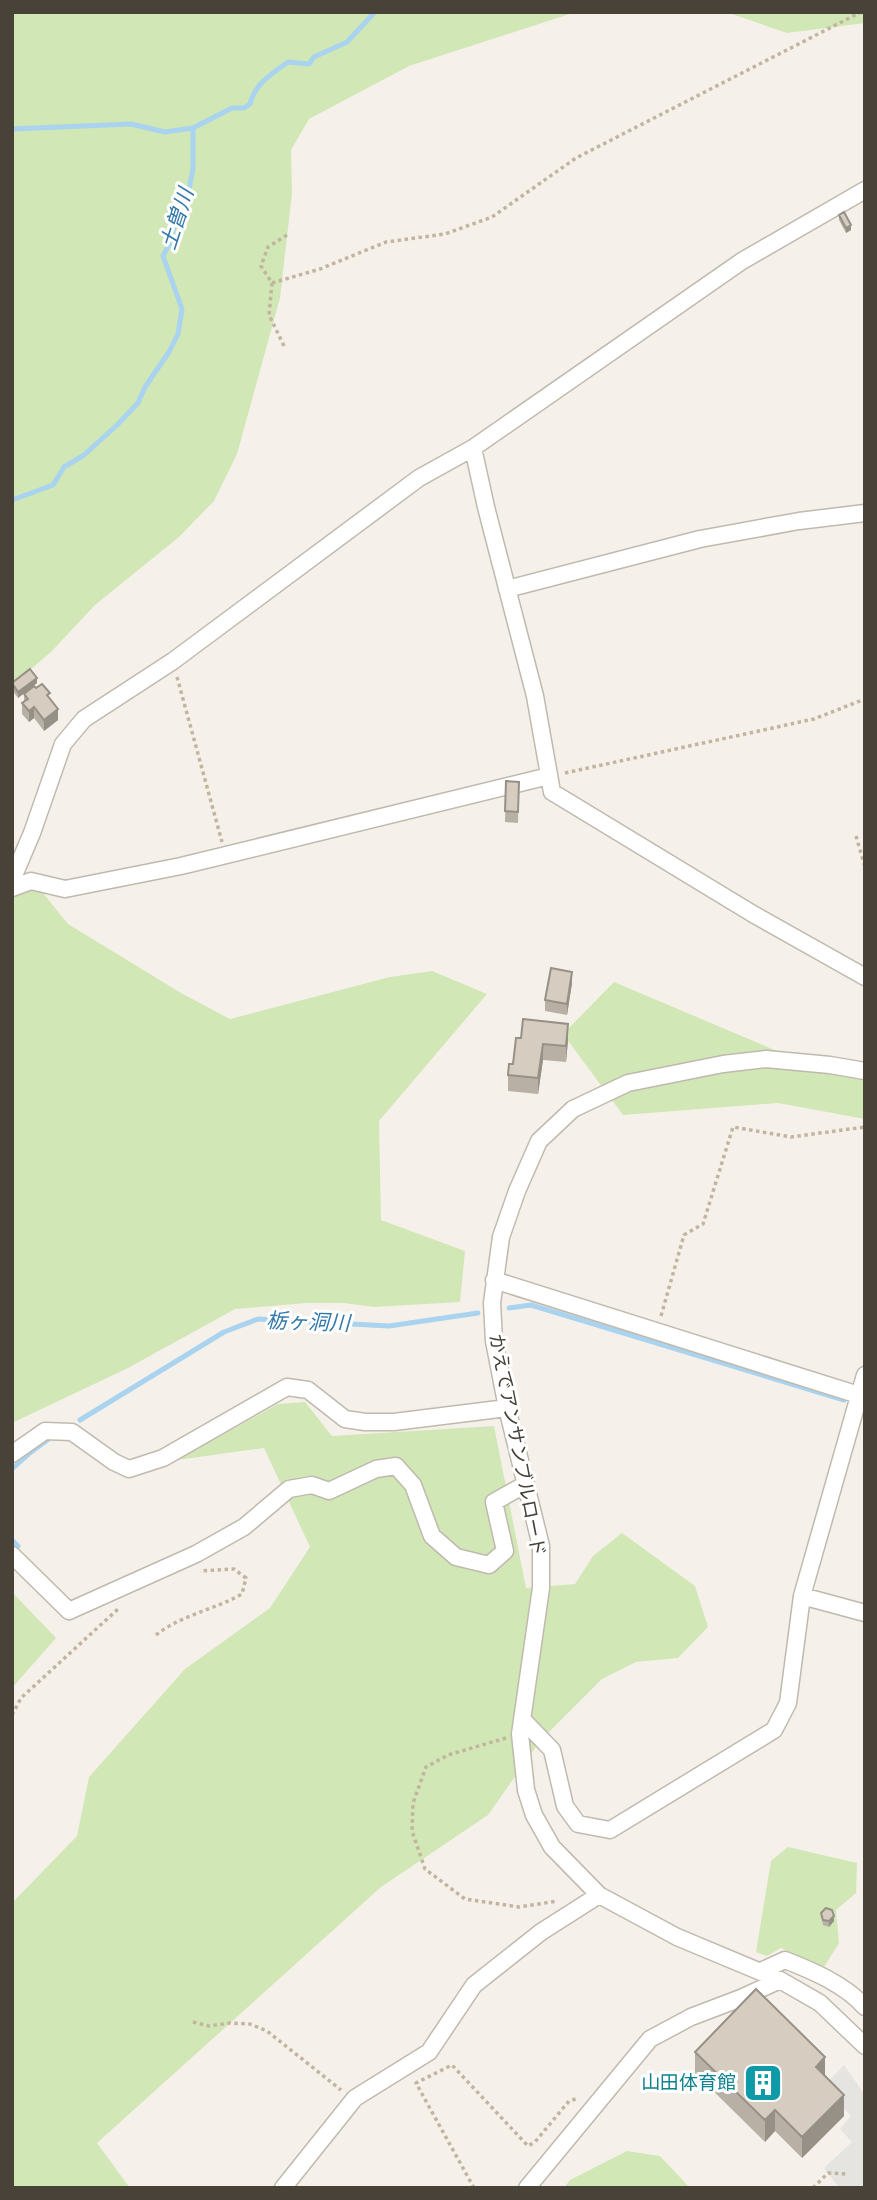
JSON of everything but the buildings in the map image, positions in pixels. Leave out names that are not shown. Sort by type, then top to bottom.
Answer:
[{"type":"street","points":[[12,880],[32,833],[62,744],[84,719],[173,661],[419,478],[473,448],[742,261],[865,190]]},
{"type":"street","points":[[473,448],[535,696],[552,792],[753,914],[865,977]]},
{"type":"street","points":[[507,589],[700,539],[799,521],[865,513]]},
{"type":"street","points":[[12,888],[31,881],[65,888],[181,866],[549,776]]},
{"type":"street","name":"かえでアンサンブルロード","points":[[865,1071],[766,1059],[723,1064],[628,1083],[573,1109],[539,1142],[517,1191],[501,1237],[492,1303],[494,1340],[507,1408],[541,1546],[541,1588],[522,1727],[526,1790],[534,1815],[552,1847],[599,1895],[677,1937],[780,1980],[820,2003],[865,2046]]},
{"type":"street","points":[[494,1280],[862,1396]]},
{"type":"street","points":[[522,1727],[552,1750],[565,1806],[578,1824],[610,1830],[774,1730],[788,1703],[802,1596],[862,1396],[865,1375]]},
{"type":"street","points":[[12,1454],[45,1431],[72,1432],[114,1462],[129,1469],[163,1458],[287,1387],[308,1390],[345,1419],[365,1422],[394,1422],[507,1408]]},
{"type":"street","points":[[12,1555],[69,1611],[196,1554],[244,1527],[289,1489],[312,1485],[329,1491],[376,1469],[396,1466],[413,1485],[432,1536],[456,1558],[489,1565],[505,1551],[494,1502],[526,1484]]},
{"type":"street","points":[[802,1596],[865,1613]]},
{"type":"street","points":[[284,2188],[355,2098],[429,2052],[474,1985],[541,1932],[599,1895]]},
{"type":"street","points":[[761,1971],[785,1960],[853,1994],[865,2007]]},
{"type":"street","points":[[527,2188],[650,2039],[691,2017],[780,1980]]},
{"type":"path","points":[[272,284],[320,269],[386,242],[445,234],[492,218],[576,158],[861,12]]},
{"type":"path","points":[[285,348],[269,315],[272,284],[261,266],[268,247],[287,235]]},
{"type":"path","points":[[173,661],[225,854]]},
{"type":"path","points":[[549,776],[814,719],[865,699]]},
{"type":"path","points":[[856,836],[865,867]]},
{"type":"path","points":[[657,1331],[684,1235],[704,1224],[733,1127],[791,1137],[865,1128]]},
{"type":"path","points":[[156,1635],[171,1623],[222,1605],[242,1594],[246,1578],[234,1569],[191,1572]]},
{"type":"path","points":[[12,1715],[21,1698],[117,1609],[128,1602]]},
{"type":"path","points":[[522,1727],[449,1755],[426,1767],[413,1804],[412,1830],[425,1869],[465,1899],[519,1907],[559,1901]]},
{"type":"path","points":[[193,2022],[209,2026],[250,2024],[267,2031],[335,2086],[355,2098]]},
{"type":"path","points":[[474,2188],[416,2083],[452,2066],[527,2146],[535,2142],[569,2101],[607,2090]]},
{"type":"path","points":[[813,2188],[828,2174],[847,2174]]},
{"type":"green space","points":[[12,12],[576,12],[409,66],[309,119],[291,150],[292,193],[280,298],[237,454],[214,501],[179,537],[95,605],[51,652],[12,685]]},
{"type":"green space","points":[[726,12],[865,12],[865,23],[787,33]]},
{"type":"green space","points":[[12,884],[43,893],[68,924],[181,993],[230,1019],[390,977],[432,971],[487,994],[379,1121],[381,1220],[465,1251],[460,1302],[374,1307],[344,1303],[306,1303],[235,1309],[128,1368],[12,1423]]},
{"type":"green space","points":[[614,982],[777,1051],[865,1078],[865,1119],[778,1103],[623,1115],[563,1034]]},
{"type":"green space","points":[[305,1402],[332,1436],[494,1426],[526,1588],[575,1584],[593,1556],[622,1533],[695,1586],[708,1627],[678,1658],[636,1662],[602,1679],[540,1741],[488,1815],[381,1887],[97,2143],[130,2188],[12,2188],[12,1903],[77,1836],[89,1777],[185,1669],[270,1608],[310,1547],[264,1448],[177,1460],[278,1404]]},
{"type":"green space","points":[[12,1592],[56,1638],[12,1688]]},
{"type":"green space","points":[[788,1847],[857,1863],[856,1893],[836,1910],[839,1943],[824,1967],[781,1948],[767,1956],[756,1952],[771,1861]]},
{"type":"green space","points":[[627,2151],[660,2156],[690,2188],[564,2188],[570,2180]]},
{"type":"shaded area","points":[[844,2065],[865,2095],[865,2188],[839,2188],[824,2168],[852,2142],[840,2129],[851,2116],[823,2087]]},
{"type":"waterway","name":"土曽川","points":[[12,129],[131,124],[165,132],[193,128],[232,108],[244,108],[250,104],[264,80],[288,62],[309,64],[314,57],[347,42],[375,12]]},
{"type":"waterway","name":"土曽川","points":[[12,500],[53,485],[64,467],[84,455],[117,425],[138,403],[178,334],[182,309],[163,256],[170,243],[181,198],[189,189],[193,169],[193,128]]},
{"type":"waterway","name":"栃ヶ洞川","points":[[509,1308],[531,1305],[844,1400]]},
{"type":"waterway","name":"栃ヶ洞川","points":[[80,1420],[224,1332],[258,1319],[389,1326],[478,1313]]},
{"type":"waterway","name":"栃ヶ洞川","points":[[12,1469],[50,1438]]},
{"type":"waterway","name":"栃ヶ洞川","points":[[12,1540],[18,1546]]},
{"type":"place","name":"山田体育館","points":[[763,2083]]}]
